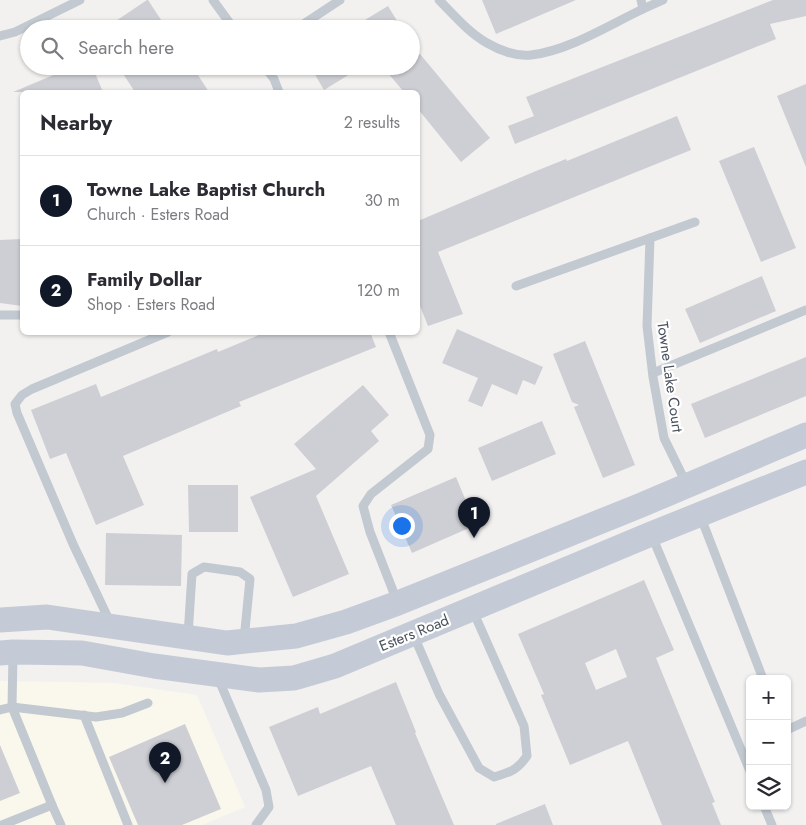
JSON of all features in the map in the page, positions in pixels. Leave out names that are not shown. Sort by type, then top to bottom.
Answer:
[{"type":"main road","points":[[0,620],[47,617],[227,643],[296,636],[320,630],[398,603],[806,435]]},
{"type":"main road","name":"Esters Road","points":[[7,652],[82,653],[154,666],[259,680],[294,678],[335,666],[651,534],[806,472]]},
{"type":"main road","points":[[688,485],[700,514]]},
{"type":"main road","points":[[398,603],[412,633]]},
{"type":"lane","points":[[39,20],[80,0]]},
{"type":"lane","points":[[213,0],[227,20]]},
{"type":"lane","points":[[310,20],[340,0]]},
{"type":"lane","points":[[439,0],[472,33],[486,43],[503,51],[529,56],[559,49],[642,4],[663,0]]},
{"type":"lane","points":[[0,36],[20,30]]},
{"type":"lane","points":[[271,75],[278,90]]},
{"type":"lane","points":[[516,286],[695,222]]},
{"type":"lane","name":"Towne Lake Court","points":[[650,238],[647,326],[653,373],[664,438],[688,485]]},
{"type":"lane","points":[[653,373],[806,310]]},
{"type":"lane","points":[[0,315],[20,315]]},
{"type":"lane","points":[[112,626],[73,544],[17,413],[15,404],[22,395],[32,389],[161,335]]},
{"type":"lane","points":[[390,335],[430,435],[428,449],[371,494],[363,506],[370,532],[398,603]]},
{"type":"lane","points":[[700,514],[762,675]]},
{"type":"lane","points":[[651,534],[747,765]]},
{"type":"lane","points":[[187,638],[192,574],[204,567],[240,572],[250,579],[244,642]]},
{"type":"lane","points":[[412,633],[439,694],[479,768],[494,777],[506,773],[519,768],[527,756],[524,726],[472,610]]},
{"type":"lane","points":[[7,652],[12,707],[61,825]]},
{"type":"lane","points":[[216,673],[266,790],[270,807],[256,825]]},
{"type":"lane","points":[[0,710],[12,707],[96,717],[122,713],[148,703]]},
{"type":"lane","points":[[84,715],[128,825]]},
{"type":"lane","points":[[791,728],[806,721]]},
{"type":"lane","points":[[2,825],[52,805]]},
{"type":"lane","points":[[766,810],[772,825]]},
{"type":"shaded area","points":[[0,681],[114,683],[197,695],[245,807],[202,825],[0,825]]},
{"type":"building","points":[[147,0],[161,20],[117,20]]},
{"type":"building","points":[[482,0],[576,0],[496,34]]},
{"type":"building","points":[[773,0],[806,0],[806,16],[770,24],[776,39],[515,144],[508,126],[534,116],[526,97]]},
{"type":"building","points":[[388,6],[397,20],[365,20]]},
{"type":"building","points":[[420,54],[490,138],[461,162],[420,111],[420,90],[402,90],[390,75],[420,75]]},
{"type":"building","points":[[54,75],[96,75],[102,90],[20,90],[20,92],[13,92]]},
{"type":"building","points":[[124,75],[198,75],[208,90],[134,90]]},
{"type":"building","points":[[315,75],[348,75],[324,90]]},
{"type":"building","points":[[806,84],[806,167],[777,96]]},
{"type":"building","points":[[677,116],[691,150],[438,252],[463,314],[428,326],[420,306],[420,220],[536,171],[566,159],[567,161]]},
{"type":"building","points":[[754,147],[796,248],[761,262],[719,161]]},
{"type":"building","points":[[20,239],[20,306],[0,303],[0,240]]},
{"type":"building","points":[[762,276],[776,311],[700,343],[685,309]]},
{"type":"building","points":[[457,329],[543,367],[535,385],[523,380],[517,395],[492,384],[482,407],[468,401],[478,378],[442,363]]},
{"type":"building","points":[[259,335],[371,335],[376,347],[239,402],[241,406],[123,456],[144,505],[96,525],[66,453],[50,459],[31,410],[96,384],[101,397],[217,349],[218,352]]},
{"type":"building","points":[[585,341],[635,465],[603,478],[574,407],[579,405],[572,402],[553,354]]},
{"type":"building","points":[[806,357],[806,396],[705,438],[691,404]]},
{"type":"building","points":[[363,385],[389,415],[371,431],[379,441],[316,496],[349,574],[293,597],[250,497],[316,469],[294,444]]},
{"type":"building","points":[[542,421],[556,454],[492,481],[478,448]]},
{"type":"building","points":[[456,477],[476,525],[412,553],[391,505]]},
{"type":"building","points":[[188,485],[238,485],[238,532],[189,532]]},
{"type":"building","points":[[106,533],[182,535],[181,586],[105,585]]},
{"type":"building","points":[[644,580],[674,650],[656,658],[715,802],[712,803],[721,825],[662,825],[628,741],[570,765],[541,695],[544,694],[518,634]],"holes":[[[616,649],[627,677],[596,690],[585,663]]]},
{"type":"building","points":[[396,682],[415,733],[454,825],[396,825],[371,766],[298,796],[269,727],[318,707],[320,714]]},
{"type":"building","points":[[185,724],[221,809],[182,825],[138,825],[109,757]]},
{"type":"building","points":[[0,745],[20,793],[0,801]]},
{"type":"building","points":[[545,804],[553,825],[496,825],[496,824]]},
{"type":"place","name":"Towne Lake Baptist Church","points":[[474,538]]},
{"type":"place","name":"Family Dollar","points":[[165,783]]}]
